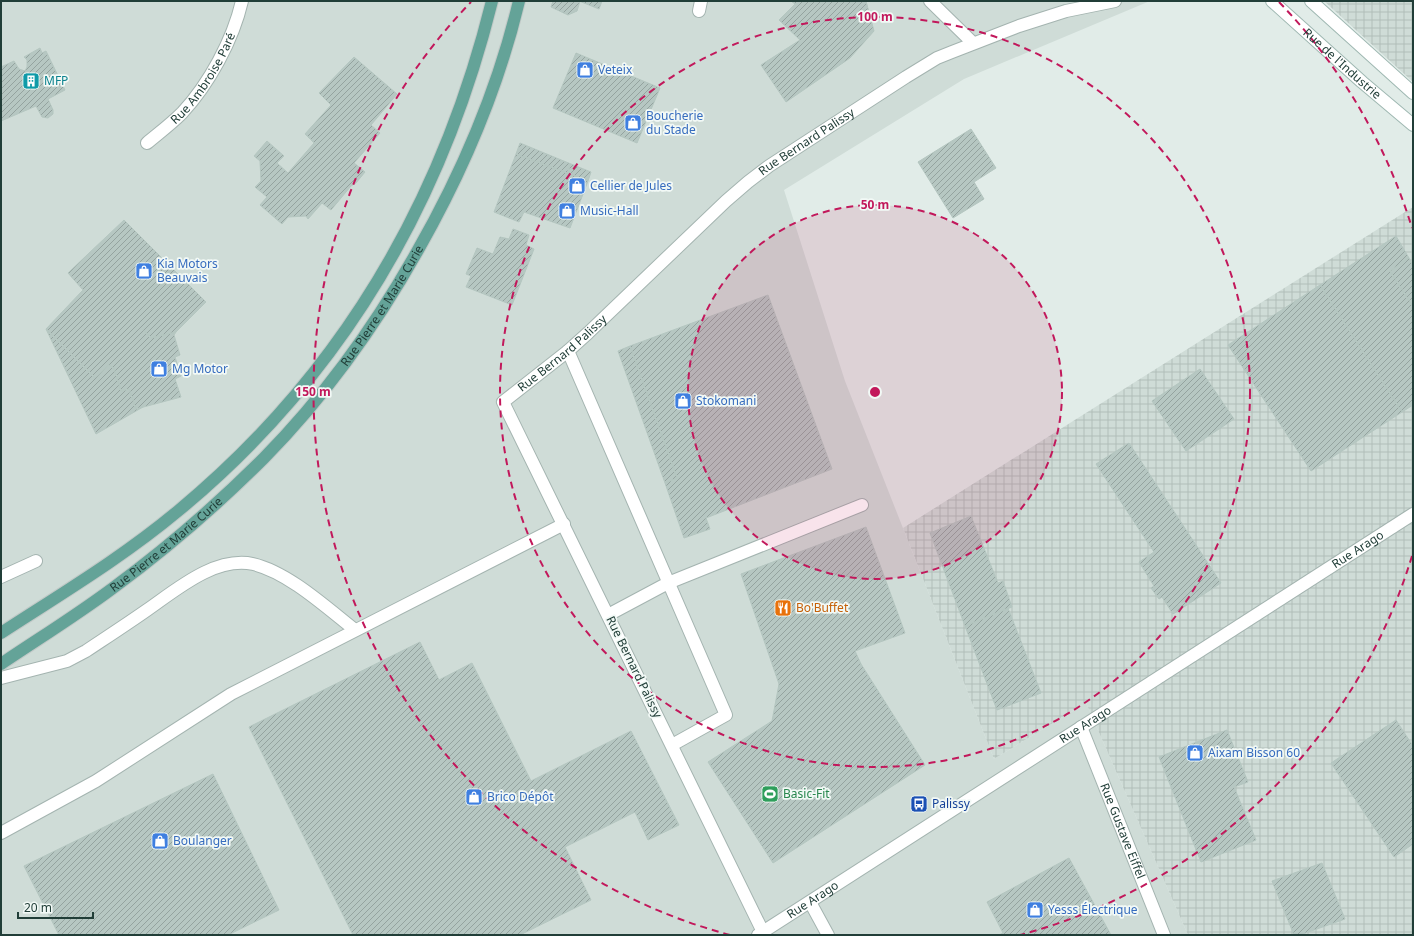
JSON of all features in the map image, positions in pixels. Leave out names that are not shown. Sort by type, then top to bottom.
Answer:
[{"type":"main road","name":"Rue Pierre et Marie Curie","points":[[1,633],[129,548],[182,508],[262,433],[321,363],[376,286],[402,240],[427,190],[460,109],[480,49],[492,1]]},
{"type":"main road","name":"Rue Pierre et Marie Curie","points":[[1,664],[112,589],[207,511],[238,484],[287,434],[343,367],[398,286],[459,172],[470,148],[497,77],[519,1]]},
{"type":"street","name":"Rue Ambroise Paré","points":[[147,143],[181,113],[204,85],[230,38],[237,21],[242,1]]},
{"type":"street","points":[[930,1],[972,43]]},
{"type":"street","name":"Rue Bernard Palissy","points":[[761,933],[672,745],[503,402],[568,351],[726,201],[764,170],[906,76],[937,58],[972,43],[1044,17],[1115,1]]},
{"type":"street","name":"Rue de l'Industrie","points":[[1272,1],[1362,82],[1413,125]]},
{"type":"street","points":[[1311,1],[1413,93]]},
{"type":"street","points":[[568,351],[726,715],[672,745]]},
{"type":"street","points":[[608,615],[668,583],[862,505]]},
{"type":"street","name":"Rue Arago","points":[[761,933],[1413,514]]},
{"type":"street","points":[[1,833],[96,781],[231,694],[564,524]]},
{"type":"street","points":[[1,577],[36,560]]},
{"type":"street","points":[[1,678],[67,661],[76,657],[198,575],[232,563],[243,562],[268,569],[306,592],[356,630]]},
{"type":"street","name":"Rue Gustave Eiffel","points":[[1081,727],[1164,935]]},
{"type":"street","points":[[810,902],[828,935]]},
{"type":"shaded area","points":[[1,1],[1150,1],[964,79],[784,190],[845,381],[994,759],[1086,703],[1188,935],[1,935]]},
{"type":"shaded area","points":[[1324,1],[1413,1],[1413,82]]},
{"type":"shaded area","points":[[1413,207],[1413,935],[1188,935],[1086,703],[994,759],[903,528]]},
{"type":"building","points":[[553,1],[580,1],[577,11],[568,15],[551,7]]},
{"type":"building","points":[[579,1],[602,1],[599,9]]},
{"type":"building","points":[[791,1],[866,1],[874,31],[850,58],[786,102],[761,65],[800,40],[779,20],[795,4]]},
{"type":"building","name":"MFP","points":[[40,48],[42,53],[46,51],[65,90],[48,99],[53,110],[53,114],[48,118],[42,117],[36,106],[1,121],[1,67],[14,61],[19,69],[25,71],[27,67],[27,60],[24,57]]},
{"type":"building","points":[[576,53],[660,88],[637,143],[553,108]]},
{"type":"building","points":[[354,57],[397,94],[371,125],[380,133],[354,163],[365,172],[331,210],[322,203],[308,219],[306,216],[288,217],[282,224],[260,205],[267,197],[255,187],[261,181],[260,161],[254,156],[267,141],[284,156],[277,163],[288,173],[314,143],[305,134],[331,105],[319,93]]},
{"type":"building","points":[[971,129],[996,168],[974,182],[984,199],[953,218],[918,162]]},
{"type":"building","points":[[520,143],[571,164],[567,173],[516,154]]},
{"type":"building","points":[[516,154],[588,181],[570,228],[524,212],[519,222],[494,212]]},
{"type":"building","points":[[571,164],[591,172],[588,181],[567,173]]},
{"type":"building","points":[[124,220],[188,284],[143,329],[151,338],[176,332],[174,335],[180,355],[175,357],[181,376],[175,379],[181,397],[136,409],[129,389],[121,391],[114,368],[109,365],[95,378],[46,329],[83,290],[68,273]]},
{"type":"building","points":[[513,229],[529,235],[526,245],[534,249],[512,305],[466,287],[471,276],[466,274],[477,248],[493,254],[500,237],[509,239]]},
{"type":"building","points":[[1396,236],[1409,258],[1390,271],[1413,307],[1413,405],[1402,412],[1320,285]]},
{"type":"building","points":[[1409,258],[1413,265],[1413,307],[1390,271]]},
{"type":"building","points":[[188,284],[206,302],[176,332],[151,338],[143,329]]},
{"type":"building","points":[[1320,285],[1402,412],[1311,471],[1228,345]]},
{"type":"building","points":[[768,295],[832,469],[706,518],[710,529],[684,538],[665,483],[677,478],[630,346]]},
{"type":"building","points":[[46,329],[95,378],[109,365],[114,368],[121,391],[129,389],[136,409],[143,407],[96,434]]},
{"type":"building","points":[[630,346],[677,478],[665,483],[618,351]]},
{"type":"building","points":[[1200,369],[1234,419],[1186,451],[1152,401]]},
{"type":"building","points":[[1129,443],[1221,583],[1173,614],[1162,597],[1159,599],[1151,588],[1154,586],[1139,562],[1154,552],[1096,464]]},
{"type":"building","points":[[971,516],[998,583],[1003,581],[1012,607],[965,626],[930,533]]},
{"type":"building","points":[[866,527],[905,633],[855,651],[861,664],[925,765],[773,863],[708,762],[772,721],[779,684],[741,574]]},
{"type":"building","points":[[1008,608],[1041,693],[997,710],[965,626]]},
{"type":"building","name":"Brico Dépôt","points":[[420,642],[439,680],[472,663],[531,781],[631,731],[679,825],[648,840],[635,812],[565,847],[591,900],[520,935],[353,935],[249,727]]},
{"type":"building","points":[[1396,720],[1413,746],[1413,844],[1394,857],[1331,763]]},
{"type":"building","points":[[1227,730],[1248,782],[1234,787],[1256,840],[1201,862],[1159,757]]},
{"type":"building","name":"Boulanger","points":[[213,774],[279,910],[228,935],[59,935],[24,866]]},
{"type":"building","points":[[1069,858],[1111,935],[999,935],[1003,933],[987,902]]},
{"type":"building","points":[[1322,863],[1345,919],[1300,935],[1294,935],[1272,881]]},
{"type":"place","name":"Veteix","points":[[585,70]]},
{"type":"place","name":"MFP","points":[[31,81]]},
{"type":"place","name":"Boucherie du Stade","points":[[633,123]]},
{"type":"place","name":"Cellier de Jules","points":[[577,186]]},
{"type":"place","name":"Music-Hall","points":[[567,211]]},
{"type":"place","name":"Kia Motors Beauvais","points":[[144,271]]},
{"type":"place","name":"Mg Motor","points":[[159,369]]},
{"type":"place","name":"Stokomani","points":[[683,401]]},
{"type":"place","name":"Bo'Buffet","points":[[783,608]]},
{"type":"place","name":"Aixam Bisson 60","points":[[1195,753]]},
{"type":"place","name":"Basic-Fit","points":[[770,794]]},
{"type":"place","name":"Brico Dépôt","points":[[474,797]]},
{"type":"place","name":"Palissy","points":[[919,804]]},
{"type":"place","name":"Boulanger","points":[[160,841]]},
{"type":"place","name":"Yesss Électrique","points":[[1035,910]]}]
